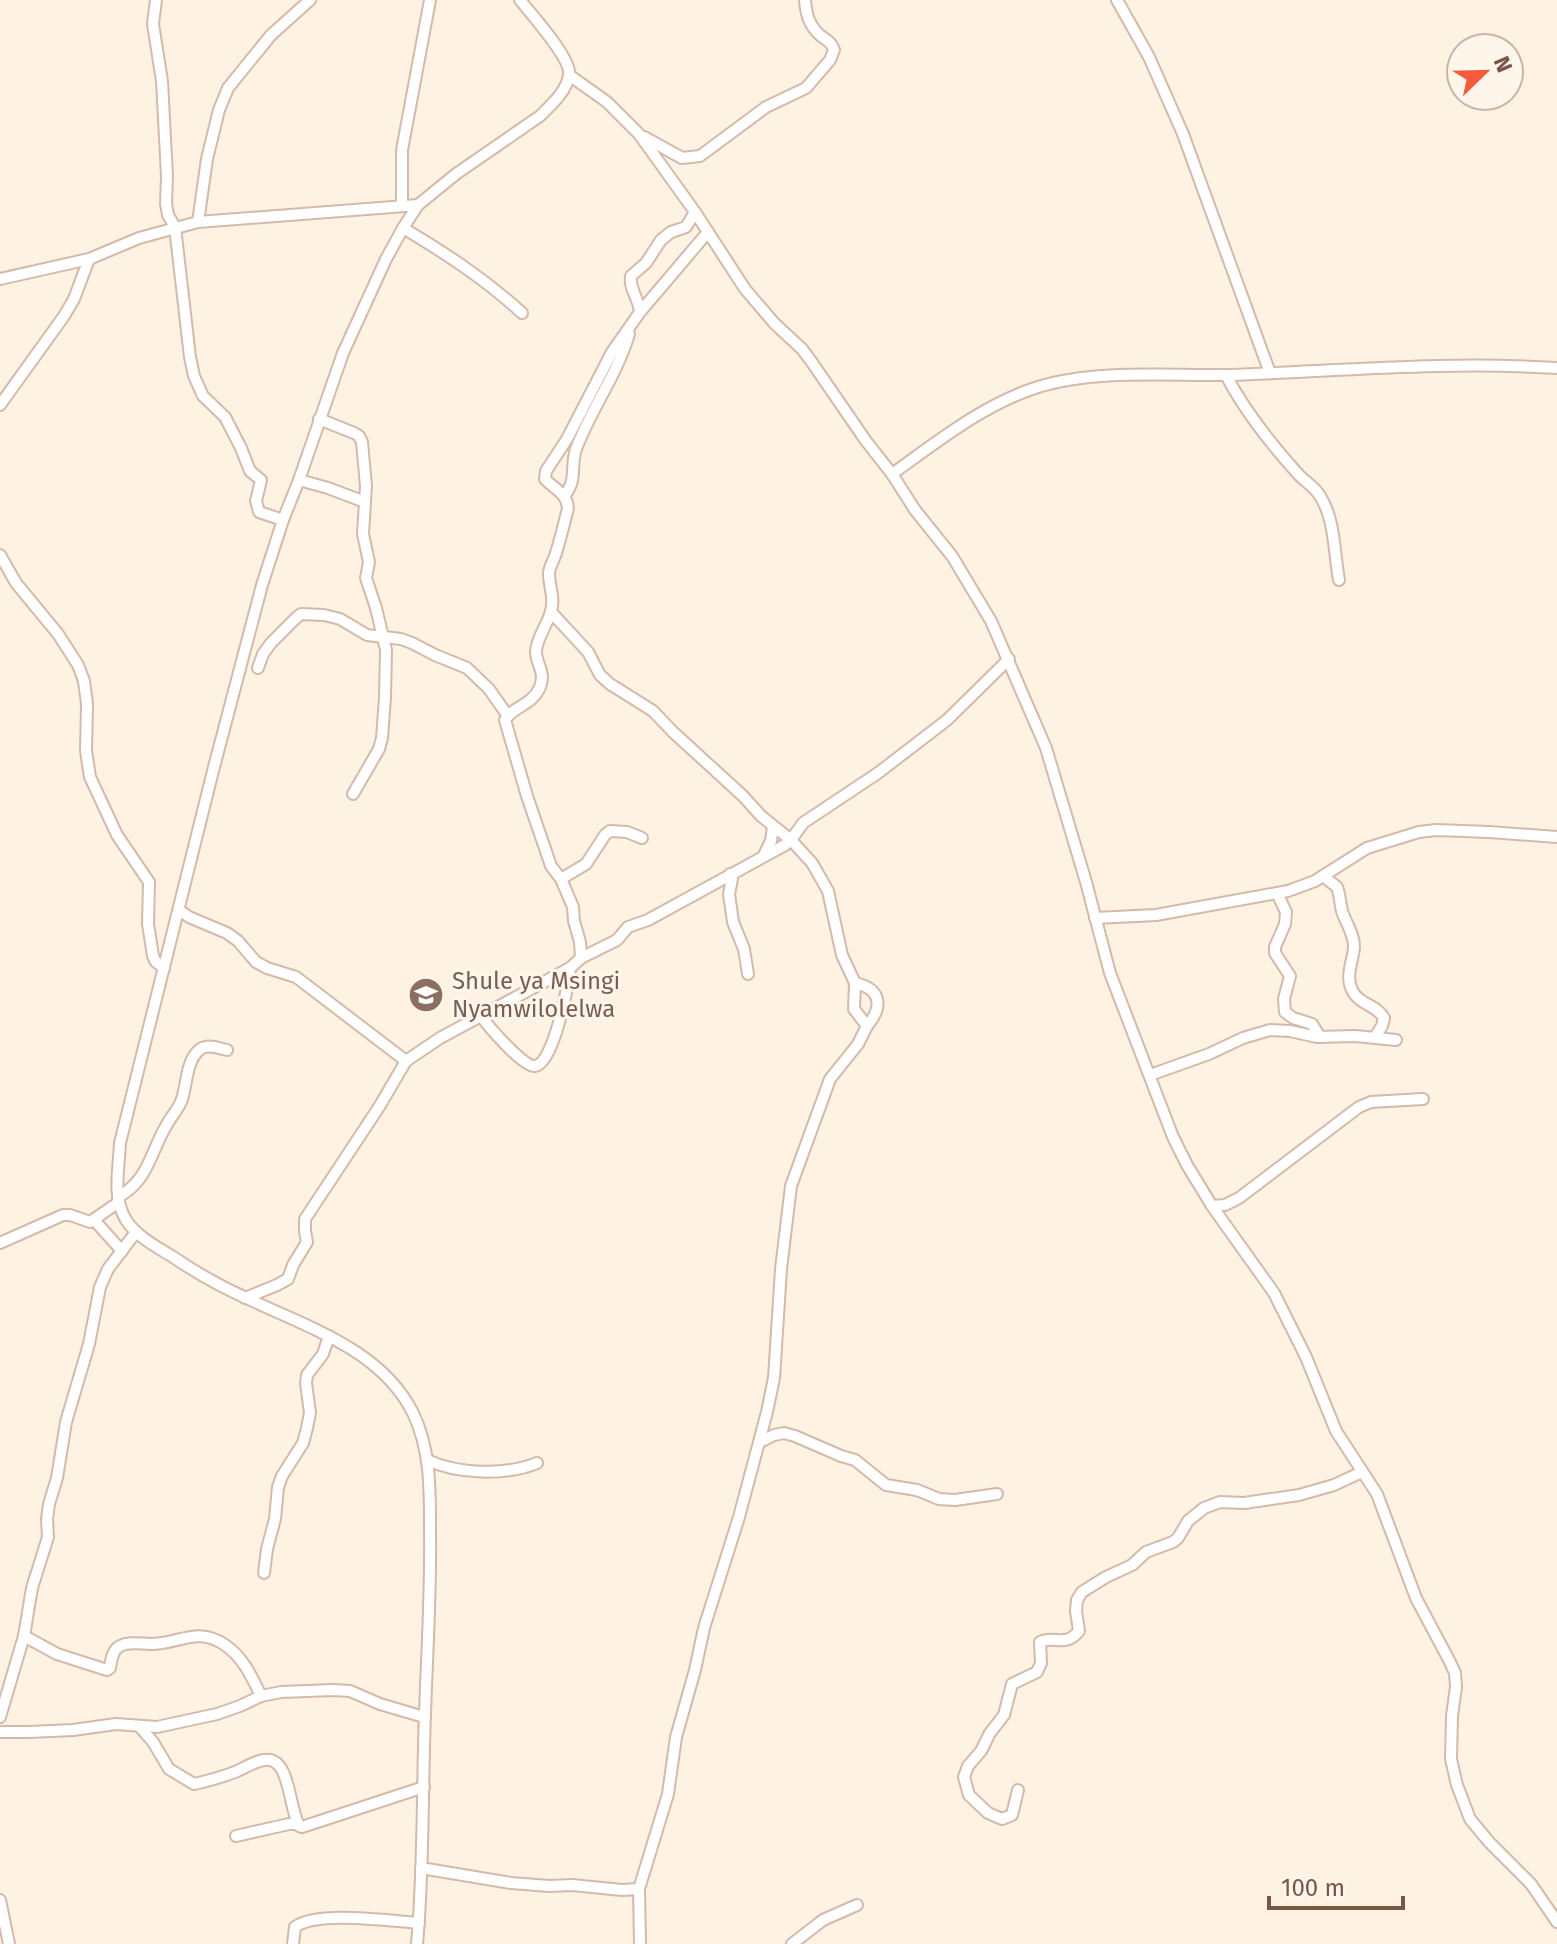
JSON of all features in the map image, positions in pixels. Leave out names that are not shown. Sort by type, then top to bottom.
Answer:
[{"type":"street","points":[[156,0],[153,24],[162,81],[166,204],[175,227],[194,376],[203,396],[225,417],[250,471],[261,480],[256,501],[259,512],[283,520]]},
{"type":"street","points":[[198,222],[207,159],[228,88],[271,35],[310,0]]},
{"type":"street","points":[[402,206],[402,150],[430,0]]},
{"type":"street","points":[[417,1944],[430,1575],[430,1475],[413,1412],[392,1381],[361,1355],[329,1336],[245,1298],[191,1269],[136,1232],[126,1220],[117,1188],[120,1143],[244,652],[283,520],[343,353],[370,291],[418,205],[456,174],[540,116],[562,91],[569,75],[565,60],[520,0]]},
{"type":"street","points":[[639,134],[682,158],[700,156],[766,107],[806,88],[830,60],[834,50],[830,41],[810,24],[805,0]]},
{"type":"street","points":[[1117,0],[1149,57],[1183,134],[1270,373]]},
{"type":"street","points":[[569,75],[607,102],[639,134],[745,289],[802,349],[915,510],[958,565],[991,621],[1049,758],[1119,998],[1180,1154],[1212,1206],[1274,1293],[1306,1357],[1329,1419],[1377,1494],[1416,1598],[1455,1673],[1451,1759],[1470,1819],[1531,1884],[1557,1922]]},
{"type":"street","points":[[0,279],[89,259],[139,238],[198,222],[418,205]]},
{"type":"street","points":[[640,312],[631,276],[646,263],[661,240],[671,232],[686,227],[695,212]]},
{"type":"street","points":[[403,228],[461,264],[522,313]]},
{"type":"street","points":[[581,958],[573,907],[561,879],[551,866],[505,720],[511,712],[525,706],[533,698],[543,673],[536,649],[551,612],[550,569],[568,508],[564,496],[547,482],[545,475],[612,352],[640,312],[708,232]]},
{"type":"street","points":[[0,405],[64,316],[78,291],[89,259]]},
{"type":"street","points":[[564,496],[571,488],[577,447],[619,360],[632,325]]},
{"type":"street","points":[[892,474],[1007,399],[1068,380],[1476,366],[1557,368]]},
{"type":"street","points":[[1226,375],[1250,415],[1321,497],[1330,523],[1339,580]]},
{"type":"street","points":[[319,419],[354,433],[362,442],[366,486],[363,534],[369,562],[366,578],[386,650],[382,738],[353,794]]},
{"type":"street","points":[[299,480],[365,502]]},
{"type":"street","points":[[0,555],[16,583],[58,634],[78,665],[87,704],[86,751],[90,777],[117,835],[149,882],[148,924],[153,956],[164,968]]},
{"type":"street","points":[[551,612],[588,652],[600,675],[653,711],[812,863],[828,891],[842,955],[855,983],[854,1009],[867,1026]]},
{"type":"street","points":[[258,668],[271,643],[301,614],[324,615],[340,619],[367,635],[412,643],[467,668],[489,689],[508,716]]},
{"type":"street","points":[[245,1298],[288,1279],[307,1242],[305,1219],[406,1061],[425,1047],[570,968],[581,958],[613,943],[633,925],[648,920],[791,840],[803,823],[852,791],[947,720],[1009,659]]},
{"type":"street","points":[[764,855],[773,827]]},
{"type":"street","points":[[561,879],[586,864],[610,831],[627,832],[642,838]]},
{"type":"street","points":[[1095,918],[1156,915],[1277,893],[1315,881],[1367,848],[1419,832],[1489,832],[1557,837]]},
{"type":"street","points":[[730,874],[733,922],[744,949],[748,974]]},
{"type":"street","points":[[1323,876],[1337,887],[1353,940],[1348,975],[1350,987],[1359,1000],[1377,1009],[1384,1018],[1375,1037]]},
{"type":"street","points":[[1277,893],[1286,912],[1285,924],[1275,947],[1277,958],[1290,976],[1284,999],[1285,1012],[1312,1024],[1320,1037]]},
{"type":"street","points":[[179,910],[227,933],[256,962],[296,977],[406,1061]]},
{"type":"street","points":[[481,1016],[498,1038],[530,1066],[537,1066],[544,1060],[561,1016],[570,968]]},
{"type":"street","points":[[640,1944],[639,1889],[668,1794],[676,1737],[704,1628],[760,1442],[774,1378],[781,1269],[791,1186],[830,1079],[858,1044],[876,1013],[877,1000],[872,989],[855,983]]},
{"type":"street","points":[[1150,1075],[1188,1063],[1262,1032],[1282,1030],[1320,1037],[1396,1040]]},
{"type":"street","points":[[0,1243],[63,1215],[86,1222],[95,1221],[134,1186],[149,1166],[162,1132],[180,1104],[195,1054],[207,1046],[227,1050]]},
{"type":"street","points":[[1212,1206],[1225,1205],[1239,1198],[1359,1107],[1371,1102],[1423,1099]]},
{"type":"street","points":[[95,1221],[122,1251]]},
{"type":"street","points":[[0,1714],[24,1636],[32,1588],[48,1537],[49,1504],[57,1478],[66,1422],[89,1344],[100,1287],[108,1269],[136,1232]]},
{"type":"street","points":[[264,1573],[278,1487],[303,1443],[307,1428],[310,1413],[307,1375],[323,1354],[329,1336]]},
{"type":"street","points":[[760,1442],[784,1433],[795,1436],[855,1460],[886,1485],[917,1490],[939,1499],[997,1494]]},
{"type":"street","points":[[427,1460],[454,1470],[507,1472],[537,1463]]},
{"type":"street","points":[[1018,1790],[1012,1815],[1007,1819],[996,1818],[969,1795],[964,1782],[965,1772],[1004,1715],[1012,1684],[1037,1672],[1041,1663],[1040,1642],[1048,1639],[1065,1641],[1079,1631],[1076,1611],[1082,1592],[1126,1569],[1146,1552],[1173,1542],[1188,1521],[1204,1508],[1220,1502],[1258,1502],[1319,1490],[1362,1472]]},
{"type":"street","points":[[24,1636],[57,1654],[107,1670],[120,1646],[159,1643],[191,1635],[215,1639],[233,1651],[247,1667],[261,1696]]},
{"type":"street","points":[[0,1732],[58,1731],[116,1724],[157,1727],[217,1714],[261,1696],[333,1690],[350,1691],[424,1717]]},
{"type":"street","points":[[140,1727],[169,1769],[194,1784],[257,1762],[274,1760],[282,1768],[298,1824]]},
{"type":"street","points":[[236,1836],[289,1824],[306,1827],[424,1787]]},
{"type":"street","points":[[421,1868],[511,1883],[639,1889]]},
{"type":"street","points":[[0,1900],[9,1944]]},
{"type":"street","points":[[792,1944],[823,1920],[857,1905]]},
{"type":"street","points":[[293,1944],[295,1927],[310,1919],[419,1923]]},
{"type":"place","name":"Shule ya Msingi Nyamwilolelwa","points":[[426,995]]}]
